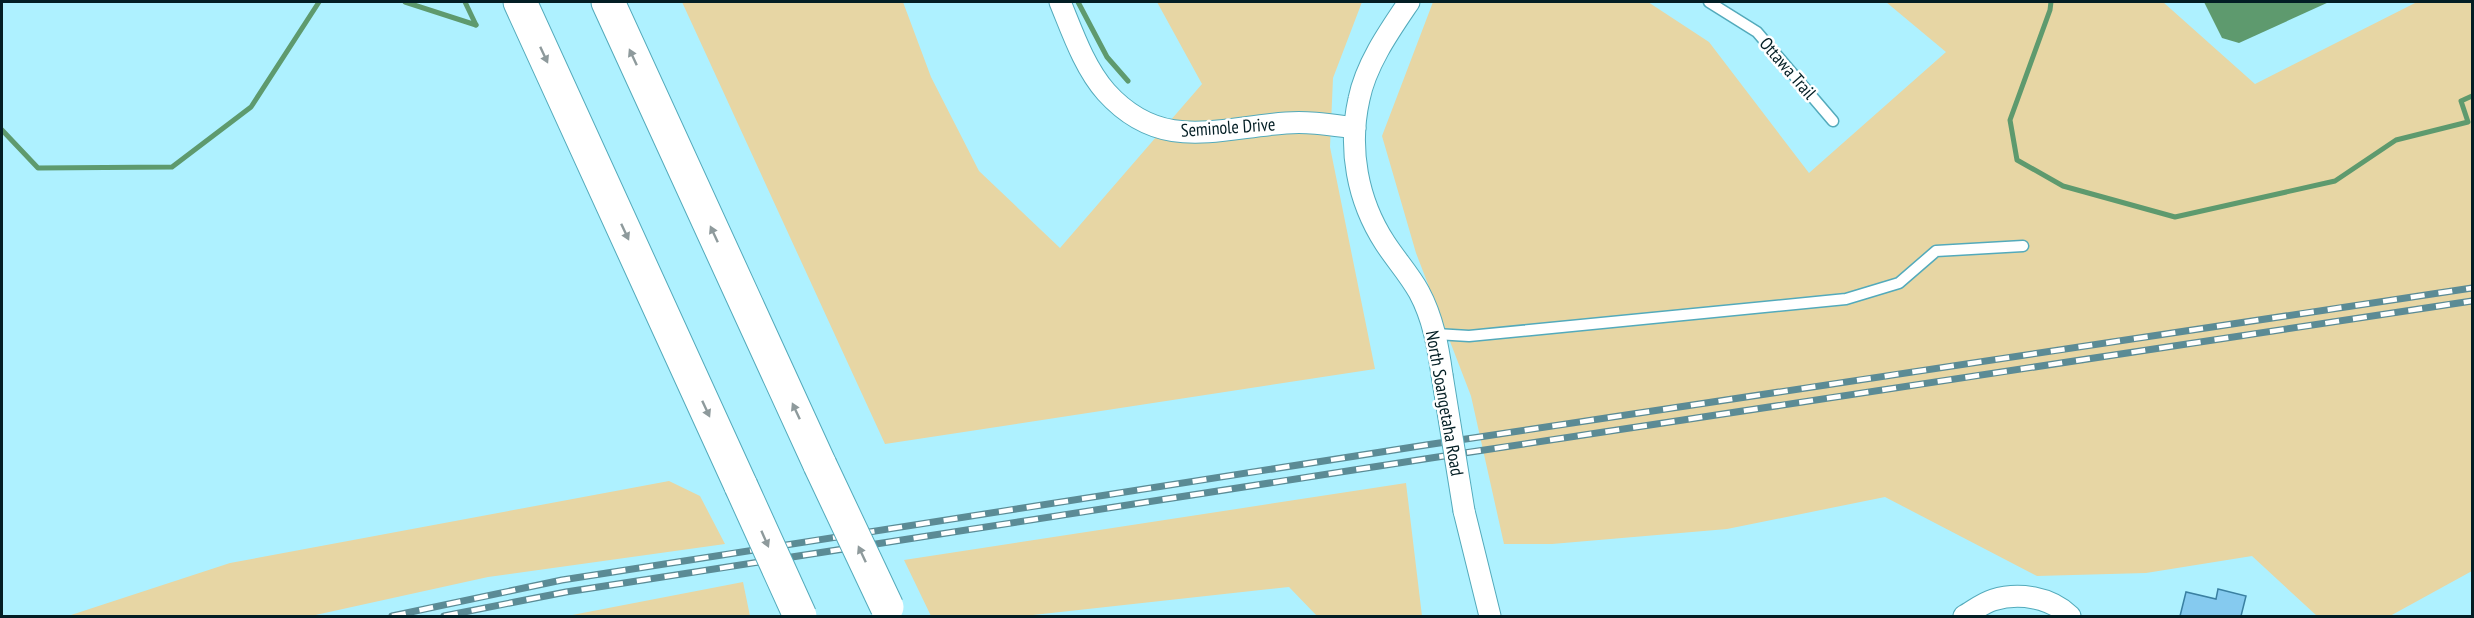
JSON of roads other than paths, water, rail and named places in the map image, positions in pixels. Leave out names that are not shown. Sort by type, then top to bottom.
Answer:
[{"type":"highway","points":[[520,2],[800,616]]},
{"type":"highway","points":[[608,2],[889,612]]},
{"type":"street","name":"Seminole Drive","points":[[1060,2],[1083,56],[1105,91],[1129,111],[1151,125],[1173,132],[1196,134],[1288,123],[1315,123],[1355,128]]},
{"type":"street","name":"North Soangetaha Road","points":[[1409,2],[1390,30],[1359,97],[1354,157],[1359,188],[1385,243],[1419,292],[1436,334],[1464,511],[1490,616]]},
{"type":"street","points":[[1964,616],[1992,600],[2023,595],[2060,607],[2070,616]]},
{"type":"lane","name":"Ottawa Trail","points":[[1709,2],[1757,32],[1833,121]]},
{"type":"lane","points":[[1436,334],[1469,336],[1846,299],[1899,283],[1936,251],[2023,246]]},
{"type":"waterway","points":[[2,130],[38,168],[172,167],[251,107],[319,2]]},
{"type":"waterway","points":[[405,2],[476,25]]},
{"type":"waterway","points":[[465,2],[476,25]]},
{"type":"waterway","points":[[1078,2],[1107,57],[1128,81]]},
{"type":"waterway","points":[[2051,2],[2010,120],[2017,160],[2063,186],[2175,217],[2335,181],[2396,140],[2468,122],[2461,101],[2472,96]]},
{"type":"railway","points":[[392,616],[562,580],[1426,445],[2472,288]]},
{"type":"railway","points":[[444,616],[566,592],[1431,458],[2472,301]]}]
